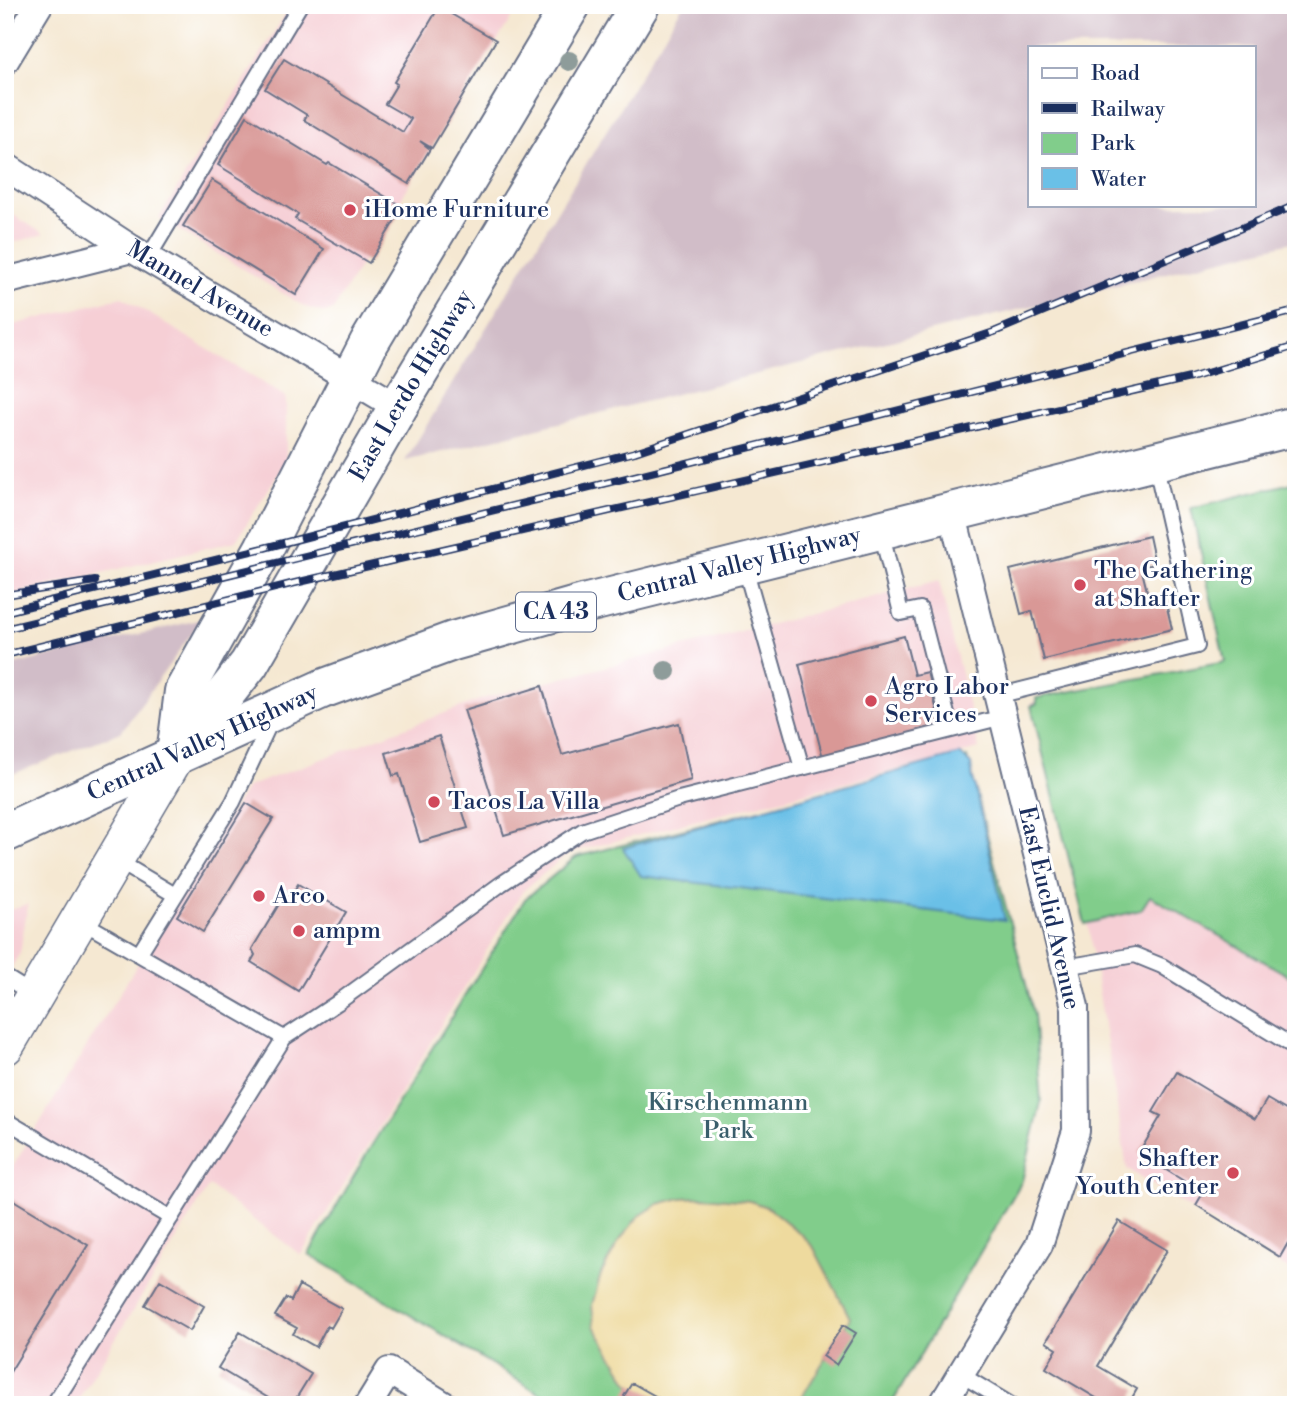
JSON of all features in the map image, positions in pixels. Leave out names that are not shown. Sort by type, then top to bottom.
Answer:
[{"type":"main road","name":"East Lerdo Highway","points":[[175,757],[184,691],[264,548],[350,380],[427,244],[571,5]]},
{"type":"main road","name":"East Lerdo Highway","points":[[5,1046],[20,986],[80,920],[175,757],[248,664],[398,407],[639,5]]},
{"type":"main road","name":"Central Valley Highway","points":[[5,833],[322,689],[453,641],[587,603],[1296,426]]},
{"type":"street","points":[[5,61],[39,5]]},
{"type":"street","name":"Mannel Avenue","points":[[5,166],[140,253],[398,407]]},
{"type":"street","points":[[5,281],[140,253]]},
{"type":"street","name":"East Euclid Avenue","points":[[942,1405],[1039,1245],[1076,1131],[1075,1007],[952,512]]},
{"type":"street","points":[[368,1405],[389,1371],[444,1405]]},
{"type":"lane","points":[[140,253],[300,5]]},
{"type":"lane","points":[[53,1405],[284,1038],[337,1003],[501,884],[582,831],[679,799],[951,730],[1000,706],[1197,646],[1155,461]]},
{"type":"lane","points":[[881,530],[901,613],[920,608],[951,730]]},
{"type":"lane","points":[[744,564],[802,768]]},
{"type":"lane","points":[[139,954],[233,802],[275,711]]},
{"type":"lane","points":[[115,860],[175,895]]},
{"type":"lane","points":[[80,920],[284,1038]]},
{"type":"lane","points":[[1065,967],[1135,955],[1162,966],[1296,1048]]},
{"type":"lane","points":[[5,1120],[171,1218]]},
{"type":"lane","points":[[960,1374],[1011,1405]]},
{"type":"shaded area","points":[[291,5],[519,5],[333,310],[325,313],[305,307],[159,218]]},
{"type":"shaded area","points":[[683,5],[1296,5],[1296,241],[405,461]]},
{"type":"shaded area","points":[[5,210],[44,234],[5,245]]},
{"type":"shaded area","points":[[122,297],[286,397],[286,461],[236,541],[5,596],[5,327]]},
{"type":"shaded area","points":[[1296,482],[1296,1274],[1127,1169],[1089,931],[1031,703],[1227,665],[1193,507]]},
{"type":"shaded area","points":[[939,581],[979,749],[568,853],[523,891],[301,1255],[209,1186],[75,1405],[5,1405],[5,1179],[247,787],[485,698]]},
{"type":"shaded area","points":[[202,619],[121,732],[5,777],[5,667]]},
{"type":"shaded area","points":[[28,904],[20,953],[5,978],[5,911]]},
{"type":"green space","points":[[1296,482],[1296,980],[1150,896],[1141,910],[1085,924],[1031,706],[1037,704],[1036,698],[1225,662],[1191,508]]},
{"type":"green space","name":"Kirschenmann Park","points":[[967,757],[1034,1015],[1041,1102],[1022,1181],[891,1405],[559,1405],[309,1254],[370,1148],[525,899],[576,857]]},
{"type":"sand","points":[[681,1198],[750,1201],[769,1208],[802,1235],[814,1248],[850,1318],[797,1405],[663,1405],[629,1383],[594,1326],[592,1305],[601,1274],[619,1241],[638,1217],[658,1204]]},
{"type":"water","points":[[960,754],[971,764],[1005,920],[641,876],[623,848]]},
{"type":"building","points":[[439,7],[496,40],[432,148],[420,141],[430,149],[409,184],[304,120],[307,115],[265,89],[284,59],[403,132],[411,119],[385,104],[397,84],[394,82]]},
{"type":"building","points":[[247,116],[403,207],[369,263],[295,219],[298,214],[218,165]]},
{"type":"building","points":[[212,180],[324,249],[296,295],[183,226]]},
{"type":"building","name":"The Gathering at Shafter","points":[[1149,536],[1155,564],[1141,567],[1150,603],[1165,599],[1172,629],[1044,660],[1032,611],[1021,614],[1010,570]]},
{"type":"building","name":"Agro Labor Services","points":[[904,636],[914,675],[927,672],[941,727],[823,758],[799,664]]},
{"type":"building","points":[[542,686],[562,755],[679,723],[691,780],[504,835],[464,710]]},
{"type":"building","name":"Tacos La Villa","points":[[439,736],[468,828],[420,842],[399,774],[393,776],[386,753]]},
{"type":"building","points":[[246,803],[273,819],[203,932],[177,916]]},
{"type":"building","name":"ampm","points":[[298,884],[346,912],[298,991],[251,962],[255,955],[252,949],[287,891],[292,894]]},
{"type":"building","name":"Shafter Youth Center","points":[[1177,1072],[1255,1119],[1267,1099],[1296,1116],[1296,1248],[1288,1243],[1280,1257],[1196,1205],[1203,1193],[1139,1153],[1161,1116],[1153,1112]]},
{"type":"building","points":[[5,1195],[88,1245],[5,1380]]},
{"type":"building","points":[[1119,1221],[1167,1250],[1098,1366],[1137,1389],[1128,1405],[1099,1405],[1101,1401],[1046,1368],[1057,1349],[1046,1342]]},
{"type":"building","points":[[160,1280],[204,1306],[190,1331],[145,1305]]},
{"type":"building","points":[[299,1285],[342,1309],[331,1328],[327,1326],[316,1347],[293,1334],[297,1328],[275,1316],[286,1298],[291,1301]]},
{"type":"building","points":[[843,1325],[856,1333],[836,1365],[823,1356]]},
{"type":"building","points":[[240,1332],[311,1374],[292,1405],[280,1405],[218,1368]]},
{"type":"building","points":[[632,1383],[664,1401],[662,1405],[639,1405],[624,1396]]},
{"type":"railway","points":[[5,612],[635,452],[994,332],[1296,205]]},
{"type":"railway","points":[[5,629],[639,475],[1296,311]]},
{"type":"railway","points":[[5,655],[295,583],[1190,378],[1296,346]]},
{"type":"railway","points":[[5,595],[95,581]]},
{"type":"place","name":"iHome Furniture","points":[[350,210]]},
{"type":"place","name":"The Gathering at Shafter","points":[[1080,585]]},
{"type":"place","name":"Agro Labor Services","points":[[871,701]]},
{"type":"place","name":"Tacos La Villa","points":[[434,802]]},
{"type":"place","name":"Arco","points":[[259,896]]},
{"type":"place","name":"ampm","points":[[299,931]]},
{"type":"place","name":"Shafter Youth Center","points":[[1233,1173]]}]
